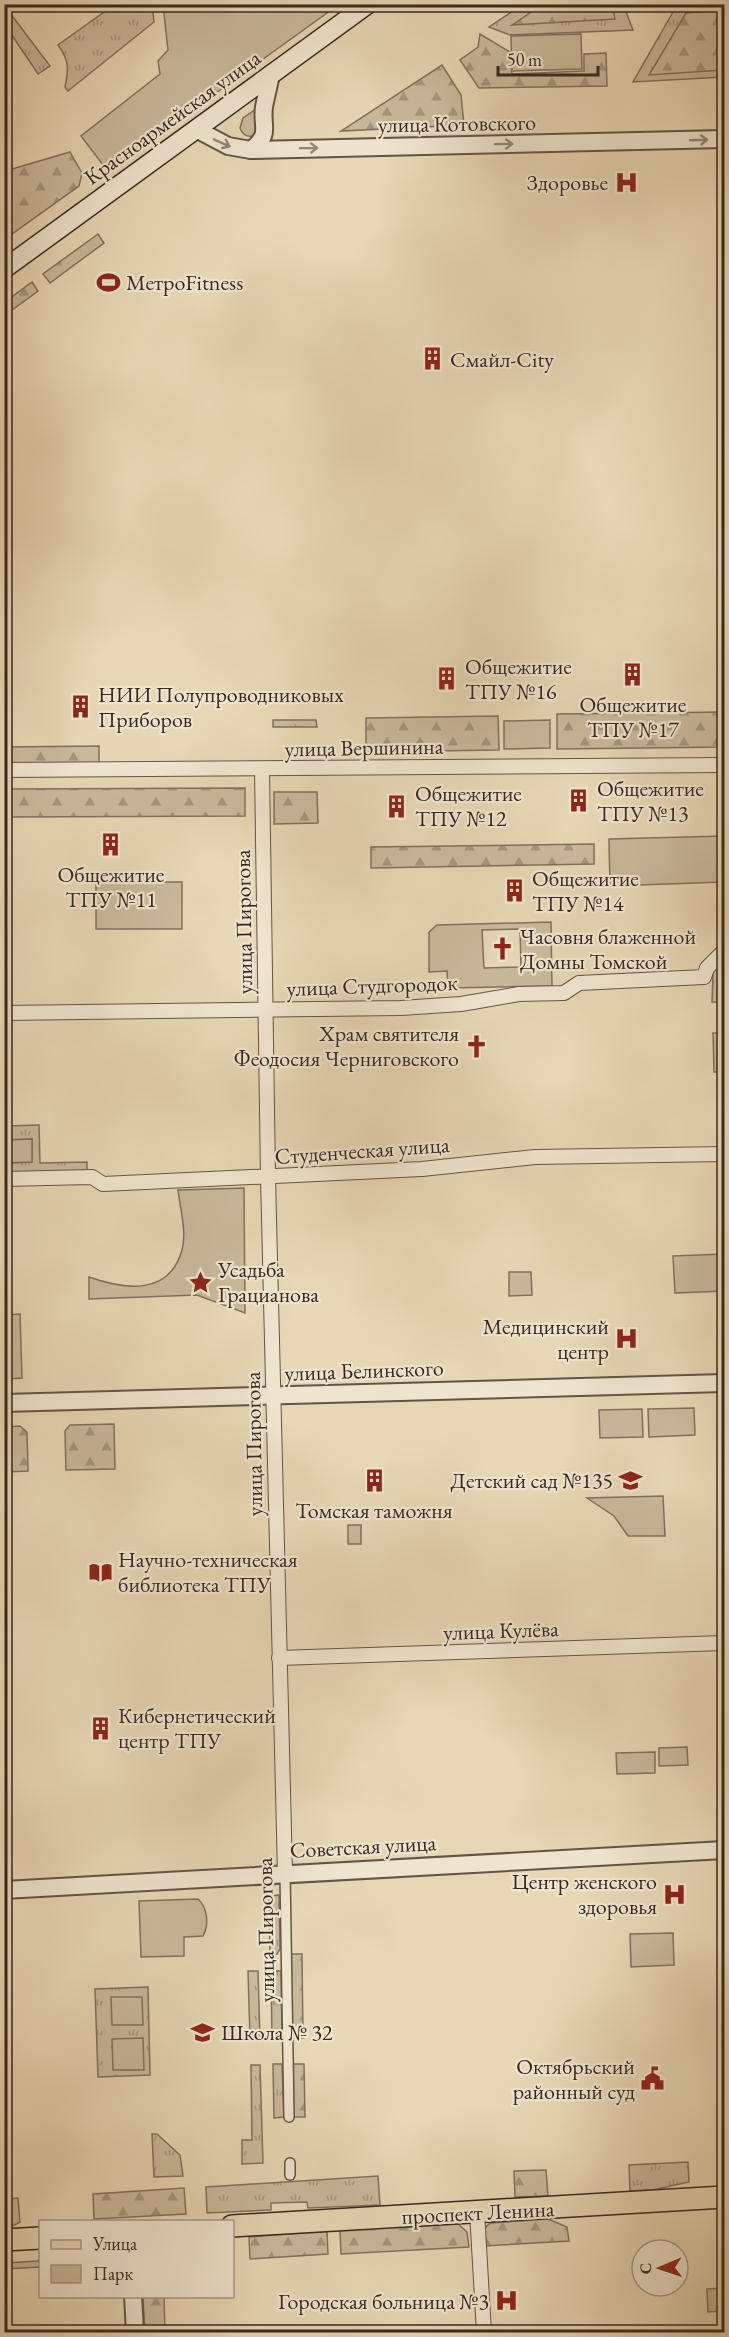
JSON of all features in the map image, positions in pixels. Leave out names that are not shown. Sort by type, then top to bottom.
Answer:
[{"type":"main road","name":"Красноармейская улица","points":[[4,269],[368,4]]},
{"type":"main road","name":"проспект Ленина","points":[[234,2226],[724,2197]]},
{"type":"main road","points":[[4,2240],[39,2238]]},
{"type":"street","points":[[251,150],[264,135],[266,126],[264,110],[271,74]]},
{"type":"street","name":"улица Котовского","points":[[196,129],[228,147],[251,150],[724,139]]},
{"type":"street","name":"улица Вершинина","points":[[4,770],[724,765]]},
{"type":"street","name":"улица Пирогова","points":[[262,770],[272,1395],[289,2117]]},
{"type":"street","name":"улица Студгородок","points":[[4,1013],[401,1008],[461,1004],[519,994],[564,993],[579,983],[704,977],[707,968],[724,951]]},
{"type":"street","name":"Студенческая улица","points":[[4,1179],[92,1177],[103,1184],[431,1168],[534,1157],[724,1154]]},
{"type":"street","name":"улица Белинского","points":[[4,1403],[724,1383]]},
{"type":"street","name":"улица Кулёва","points":[[279,1658],[724,1643]]},
{"type":"street","name":"Советская улица","points":[[4,1890],[724,1850]]},
{"type":"street","points":[[290,2163],[290,2175]]},
{"type":"street","points":[[477,2212],[484,2332]]},
{"type":"street","points":[[133,2298],[135,2332]]},
{"type":"green space","points":[[163,4],[338,5],[119,163],[114,166],[103,165],[81,136],[160,74],[158,61],[168,50]]},
{"type":"green space","points":[[623,4],[633,30],[510,35],[489,27],[522,5]]},
{"type":"green space","points":[[4,5],[50,66],[38,74],[5,25]]},
{"type":"green space","points":[[114,5],[152,5],[154,22],[68,91],[65,87],[67,64],[58,45]]},
{"type":"green space","points":[[542,5],[612,5],[615,19],[512,25]]},
{"type":"green space","points":[[677,5],[724,5],[724,77],[633,82]]},
{"type":"green space","points":[[721,10],[722,70],[649,75],[686,13]]},
{"type":"green space","points":[[480,34],[510,52],[512,74],[584,71],[584,54],[606,53],[607,86],[479,88],[460,60],[478,47]]},
{"type":"green space","points":[[581,34],[582,69],[512,71],[511,36]]},
{"type":"green space","points":[[442,65],[461,95],[464,125],[341,131]]},
{"type":"green space","points":[[259,107],[256,135],[246,136],[240,128],[243,118]]},
{"type":"green space","points":[[70,152],[82,173],[79,186],[5,239],[5,171]]},
{"type":"green space","points":[[98,234],[104,243],[50,283],[43,274]]},
{"type":"green space","points":[[32,282],[38,291],[5,315],[5,302]]},
{"type":"green space","points":[[724,712],[724,747],[557,749],[557,714]]},
{"type":"green space","points":[[498,716],[499,750],[366,752],[366,718]]},
{"type":"green space","points":[[273,720],[316,720],[317,727],[273,727]]},
{"type":"green space","points":[[550,720],[550,748],[504,749],[504,721]]},
{"type":"green space","points":[[99,746],[99,764],[5,763],[4,747]]},
{"type":"green space","points":[[245,788],[245,816],[5,817],[5,789]]},
{"type":"green space","points":[[274,792],[317,792],[318,823],[274,824]]},
{"type":"green space","points":[[724,836],[724,882],[610,886],[609,839]]},
{"type":"green space","points":[[594,844],[594,864],[371,868],[371,847]]},
{"type":"green space","points":[[96,882],[182,882],[182,929],[96,929]]},
{"type":"green space","points":[[551,922],[552,986],[448,988],[447,971],[429,972],[429,932],[437,925]],"holes":[[[520,929],[521,967],[484,968],[482,930]]]},
{"type":"green space","points":[[724,958],[724,1002],[712,1002],[713,971]]},
{"type":"green space","points":[[713,1033],[724,1033],[724,1072],[714,1072]]},
{"type":"green space","points":[[39,1125],[40,1163],[87,1162],[87,1171],[9,1173],[4,1163],[32,1162],[32,1139],[5,1140],[5,1126]]},
{"type":"green space","points":[[32,1139],[32,1162],[5,1163],[5,1140]]},
{"type":"green space","points":[[244,1188],[245,1313],[197,1295],[89,1299],[89,1277],[116,1284],[143,1286],[167,1276],[176,1265],[184,1236],[178,1190]]},
{"type":"green space","points":[[724,1254],[724,1291],[675,1293],[673,1256]]},
{"type":"green space","points":[[509,1272],[531,1272],[532,1295],[509,1296]]},
{"type":"green space","points":[[20,1314],[22,1378],[5,1379],[5,1315]]},
{"type":"green space","points":[[694,1408],[695,1435],[649,1437],[648,1409]]},
{"type":"green space","points":[[642,1409],[643,1437],[600,1438],[599,1410]]},
{"type":"green space","points":[[114,1424],[115,1469],[66,1470],[65,1431],[70,1425]]},
{"type":"green space","points":[[20,1426],[27,1432],[28,1471],[5,1472],[5,1427]]},
{"type":"green space","points":[[663,1496],[665,1536],[628,1536],[614,1516],[587,1498]]},
{"type":"green space","points":[[348,1525],[361,1525],[361,1544],[348,1544]]},
{"type":"green space","points":[[687,1747],[688,1765],[659,1766],[659,1748]]},
{"type":"green space","points":[[655,1752],[655,1773],[617,1774],[616,1753]]},
{"type":"green space","points":[[279,1895],[280,1949],[277,1954],[270,1955],[269,1896]]},
{"type":"green space","points":[[198,1899],[206,1912],[206,1927],[203,1936],[184,1937],[184,1956],[141,1957],[139,1901]]},
{"type":"green space","points":[[673,1933],[674,1965],[631,1967],[630,1934]]},
{"type":"green space","points":[[290,1954],[302,1954],[303,2038],[292,2038]]},
{"type":"green space","points":[[248,1971],[258,1971],[260,2039],[250,2039]]},
{"type":"green space","points":[[271,1971],[281,1971],[282,2038],[272,2038]]},
{"type":"green space","points":[[148,1987],[150,2075],[98,2077],[95,1989]]},
{"type":"green space","points":[[111,1997],[142,1997],[143,2025],[112,2025]]},
{"type":"green space","points":[[143,2038],[144,2070],[113,2070],[112,2039]]},
{"type":"green space","points":[[273,2064],[282,2064],[284,2117],[274,2118]]},
{"type":"green space","points":[[292,2064],[304,2064],[305,2117],[293,2117]]},
{"type":"green space","points":[[251,2065],[260,2065],[263,2163],[242,2164],[242,2140],[252,2140]]},
{"type":"green space","points":[[152,2134],[157,2134],[180,2155],[183,2176],[154,2177]]},
{"type":"green space","points":[[688,2162],[689,2182],[653,2190],[630,2191],[629,2165]]},
{"type":"green space","points":[[546,2170],[548,2196],[515,2197],[514,2171]]},
{"type":"green space","points":[[378,2176],[380,2205],[308,2208],[307,2202],[271,2203],[271,2210],[207,2213],[206,2187]]},
{"type":"green space","points":[[184,2188],[186,2214],[94,2219],[93,2194]]},
{"type":"green space","points":[[18,2198],[20,2222],[5,2228],[5,2199]]},
{"type":"green space","points":[[548,2219],[567,2227],[569,2241],[484,2246],[484,2230],[491,2223]]},
{"type":"green space","points":[[456,2222],[467,2232],[469,2247],[341,2254],[340,2230]]},
{"type":"green space","points":[[327,2231],[328,2254],[250,2259],[249,2237]]},
{"type":"green space","points":[[39,2258],[39,2267],[5,2269],[5,2263],[38,2261]]},
{"type":"green space","points":[[724,2288],[724,2311],[708,2312],[707,2289]]},
{"type":"green space","points":[[143,2298],[164,2298],[165,2332],[145,2332]]},
{"type":"place","name":"Здоровье","points":[[626,182]]},
{"type":"place","name":"МетроFitness","points":[[108,282]]},
{"type":"place","name":"Смайл-City","points":[[432,359]]},
{"type":"place","name":"Общежитие ТПУ №17","points":[[633,675]]},
{"type":"place","name":"Общежитие ТПУ №16","points":[[447,679]]},
{"type":"place","name":"НИИ Полупроводниковых Приборов","points":[[80,707]]},
{"type":"place","name":"Общежитие ТПУ №13","points":[[579,801]]},
{"type":"place","name":"Общежитие ТПУ №12","points":[[397,806]]},
{"type":"place","name":"Общежитие ТПУ №11","points":[[111,845]]},
{"type":"place","name":"Общежитие ТПУ №14","points":[[514,891]]},
{"type":"place","name":"Часовня блаженной Домны Томской","points":[[502,949]]},
{"type":"place","name":"Храм святителя Феодосия Черниговского","points":[[477,1046]]},
{"type":"place","name":"Усадьба Грацианова","points":[[200,1282]]},
{"type":"place","name":"Медицинский центр","points":[[627,1339]]},
{"type":"place","name":"Детский сад №135","points":[[631,1480]]},
{"type":"place","name":"Томская таможня","points":[[374,1481]]},
{"type":"place","name":"Научно-техническая библиотека ТПУ","points":[[100,1572]]},
{"type":"place","name":"Кибернетический центр ТПУ","points":[[100,1728]]},
{"type":"place","name":"Центр женского здоровья","points":[[675,1894]]},
{"type":"place","name":"Школа № 32","points":[[203,2032]]},
{"type":"place","name":"Октябрьский районный суд","points":[[653,2079]]},
{"type":"place","name":"Городская больница №3","points":[[507,2301]]}]
